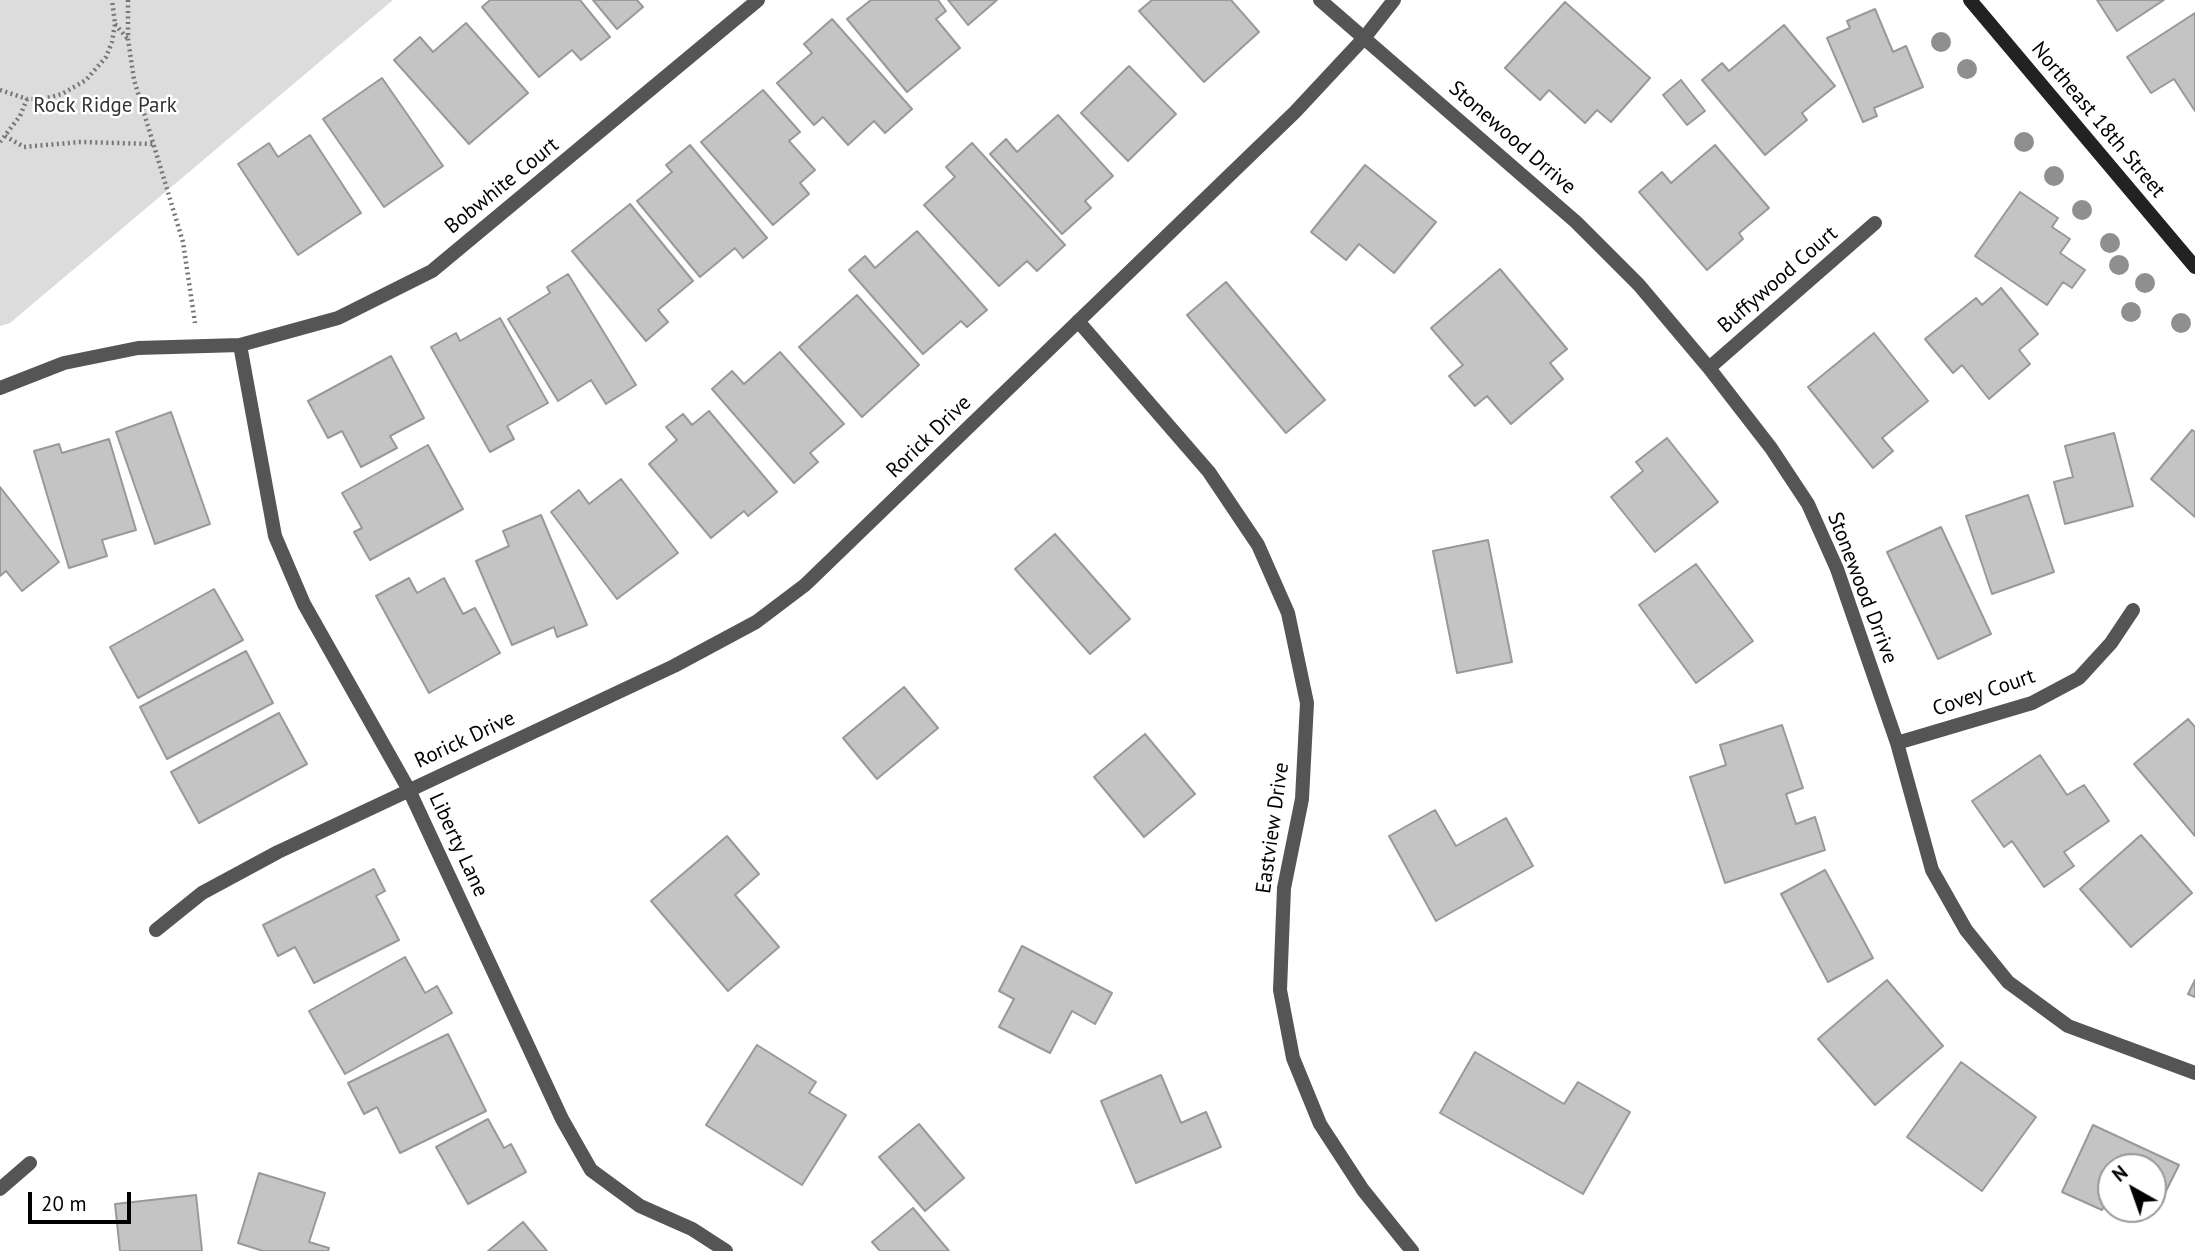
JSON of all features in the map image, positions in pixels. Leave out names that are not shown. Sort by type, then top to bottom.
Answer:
[{"type":"main road","name":"Northeast 18th Street","points":[[1970,0],[2195,267]]},
{"type":"street","name":"Bobwhite Court","points":[[0,388],[64,363],[138,348],[240,345],[338,318],[432,271],[758,0]]},
{"type":"street","name":"Stonewood Drrive","points":[[1320,0],[1366,37],[1576,222],[1639,285],[1709,368],[1771,448],[1808,504],[1837,569],[1897,743],[1933,870],[1966,930],[2008,982],[2068,1026],[2195,1073]]},
{"type":"street","name":"Rorick Drive","points":[[156,930],[202,892],[409,790],[674,666],[756,622],[805,585],[1295,113],[1366,37],[1394,0]]},
{"type":"street","name":"Buffywood Court","points":[[1709,368],[1875,223]]},
{"type":"street","name":"Eastview Drive","points":[[1078,321],[1209,472],[1258,545],[1288,613],[1307,703],[1303,799],[1284,888],[1280,990],[1293,1058],[1320,1124],[1363,1190],[1412,1251]]},
{"type":"street","name":"Liberty Lane","points":[[240,345],[275,536],[304,604],[409,790],[562,1119],[591,1170],[640,1206],[692,1229],[726,1251]]},
{"type":"street","name":"Covey Court","points":[[1897,743],[2032,703],[2079,678],[2112,643],[2133,610]]},
{"type":"street","points":[[0,1189],[30,1163]]},
{"type":"path","points":[[0,90],[27,99],[62,94],[86,80],[106,57],[115,24],[113,0]]},
{"type":"path","points":[[128,0],[128,39],[134,80],[183,242],[198,346]]},
{"type":"path","points":[[115,24],[128,39]]},
{"type":"path","points":[[0,142],[27,99]]},
{"type":"path","points":[[5,136],[24,147],[80,142],[153,144]]},
{"type":"green space","name":"Rock Ridge Park","points":[[0,0],[393,0],[10,323],[0,326]]},
{"type":"building","points":[[490,0],[580,0],[610,37],[581,60],[572,50],[539,77],[482,7]]},
{"type":"building","points":[[593,0],[637,0],[643,7],[617,29]]},
{"type":"building","points":[[871,0],[938,0],[946,11],[936,19],[960,48],[907,92],[847,19]]},
{"type":"building","points":[[948,0],[997,0],[968,25]]},
{"type":"building","points":[[1152,0],[1231,0],[1259,32],[1204,82],[1139,11]]},
{"type":"building","points":[[2097,0],[2164,0],[2117,31]]},
{"type":"building","points":[[1565,2],[1650,78],[1611,122],[1597,110],[1585,123],[1549,90],[1540,100],[1505,68]]},
{"type":"building","points":[[1875,9],[1893,52],[1906,46],[1923,87],[1874,108],[1877,116],[1863,122],[1827,38],[1850,28],[1847,21]]},
{"type":"building","points":[[2195,13],[2195,111],[2174,79],[2151,93],[2127,57]]},
{"type":"building","points":[[832,19],[912,109],[885,133],[874,121],[848,145],[823,117],[814,125],[777,83],[812,53],[804,44]]},
{"type":"building","points":[[466,23],[528,93],[469,144],[394,60],[420,37],[433,52]]},
{"type":"building","points":[[1784,25],[1835,86],[1802,113],[1807,120],[1765,155],[1702,80],[1722,63],[1729,71]]},
{"type":"building","points":[[1129,66],[1176,114],[1128,161],[1081,113]]},
{"type":"building","points":[[382,78],[443,166],[384,207],[323,119]]},
{"type":"building","points":[[1681,80],[1705,111],[1687,125],[1663,95]]},
{"type":"building","points":[[763,90],[800,132],[789,141],[815,170],[800,183],[809,194],[773,225],[701,142]]},
{"type":"building","points":[[1058,115],[1113,176],[1085,201],[1091,208],[1062,234],[990,154],[1006,139],[1017,152]]},
{"type":"building","points":[[310,135],[361,213],[298,255],[238,164],[269,143],[278,157]]},
{"type":"building","points":[[972,143],[1065,245],[1037,271],[1027,261],[999,286],[924,205],[955,177],[946,167]]},
{"type":"building","points":[[690,145],[767,238],[743,258],[735,248],[700,277],[637,201],[672,172],[666,165]]},
{"type":"building","points":[[1715,145],[1769,208],[1739,233],[1743,239],[1707,270],[1639,192],[1662,172],[1671,183]]},
{"type":"building","points":[[1365,165],[1436,222],[1394,273],[1359,244],[1346,260],[1311,232]]},
{"type":"building","points":[[2020,192],[2058,218],[2052,227],[2070,239],[2060,253],[2085,270],[2072,288],[2063,282],[2047,305],[1975,256]]},
{"type":"building","points":[[630,204],[693,281],[658,310],[668,322],[646,341],[572,251]]},
{"type":"building","points":[[917,231],[987,310],[967,327],[961,321],[923,354],[849,270],[865,256],[875,268]]},
{"type":"building","points":[[1500,269],[1567,349],[1550,363],[1563,379],[1511,424],[1487,396],[1475,406],[1449,376],[1463,365],[1431,328]]},
{"type":"building","points":[[568,274],[636,385],[606,404],[591,380],[558,401],[508,319],[550,293],[547,287]]},
{"type":"building","points":[[1226,282],[1325,400],[1286,433],[1187,315]]},
{"type":"building","points":[[2001,288],[2038,334],[2019,350],[2030,364],[1989,399],[1962,365],[1953,373],[1925,339],[1976,298],[1982,305]]},
{"type":"building","points":[[857,295],[919,365],[862,417],[799,347]]},
{"type":"building","points":[[500,318],[548,403],[507,426],[514,439],[490,452],[431,347],[456,333],[460,341]]},
{"type":"building","points":[[1874,333],[1928,401],[1882,438],[1893,451],[1873,468],[1808,387]]},
{"type":"building","points":[[780,352],[844,424],[810,453],[818,462],[794,483],[712,389],[732,371],[744,384]]},
{"type":"building","points":[[391,356],[424,418],[390,436],[397,448],[361,467],[342,431],[328,438],[308,401]]},
{"type":"building","points":[[709,411],[777,492],[748,516],[744,511],[711,538],[649,464],[677,440],[666,427],[683,414],[692,425]]},
{"type":"building","points":[[171,412],[210,524],[155,544],[116,432]]},
{"type":"building","points":[[2192,430],[2195,432],[2195,517],[2151,479]]},
{"type":"building","points":[[2114,433],[2133,506],[2065,524],[2054,482],[2073,477],[2065,446]]},
{"type":"building","points":[[1667,438],[1718,502],[1655,552],[1611,497],[1643,471],[1636,462]]},
{"type":"building","points":[[109,439],[136,530],[102,540],[107,556],[69,568],[34,451],[59,444],[62,453]]},
{"type":"building","points":[[428,445],[463,509],[370,560],[354,532],[362,528],[342,493]]},
{"type":"building","points":[[621,479],[678,553],[617,599],[551,512],[579,490],[589,504]]},
{"type":"building","points":[[0,487],[59,562],[22,591],[6,571],[0,576]]},
{"type":"building","points":[[2028,495],[2054,572],[1992,594],[1966,516]]},
{"type":"building","points":[[541,515],[587,625],[557,637],[554,627],[512,645],[476,561],[509,546],[503,531]]},
{"type":"building","points":[[1941,527],[1991,634],[1938,659],[1887,552]]},
{"type":"building","points":[[1055,534],[1130,619],[1090,654],[1015,569]]},
{"type":"building","points":[[1488,540],[1512,662],[1457,673],[1433,551]]},
{"type":"building","points":[[1696,564],[1753,641],[1696,683],[1639,605]]},
{"type":"building","points":[[409,578],[417,593],[444,578],[463,614],[475,608],[500,653],[429,693],[376,596]]},
{"type":"building","points":[[214,589],[243,640],[138,698],[110,647]]},
{"type":"building","points":[[246,651],[273,703],[167,759],[140,707]]},
{"type":"building","points":[[904,687],[938,728],[877,779],[843,738]]},
{"type":"building","points":[[279,713],[307,764],[199,823],[171,772]]},
{"type":"building","points":[[2188,719],[2195,727],[2195,836],[2134,764]]},
{"type":"building","points":[[1782,725],[1803,788],[1786,794],[1796,824],[1815,817],[1825,850],[1725,883],[1690,777],[1726,765],[1720,745]]},
{"type":"building","points":[[1145,734],[1195,794],[1144,837],[1094,777]]},
{"type":"building","points":[[2040,755],[2067,795],[2084,785],[2109,821],[2064,852],[2074,866],[2044,887],[2012,841],[2004,847],[1972,801]]},
{"type":"building","points":[[1435,810],[1456,846],[1506,818],[1533,866],[1436,921],[1389,836]]},
{"type":"building","points":[[2141,835],[2192,893],[2131,947],[2080,889]]},
{"type":"building","points":[[727,836],[759,874],[735,895],[779,947],[728,991],[651,901]]},
{"type":"building","points":[[374,869],[385,891],[376,896],[399,940],[314,983],[295,947],[278,956],[263,925]]},
{"type":"building","points":[[1825,870],[1873,958],[1828,982],[1781,894]]},
{"type":"building","points":[[1022,946],[1112,993],[1095,1024],[1072,1011],[1050,1053],[999,1027],[1014,999],[999,991]]},
{"type":"building","points":[[405,957],[425,993],[437,986],[452,1013],[345,1074],[309,1011]]},
{"type":"building","points":[[1887,980],[1943,1046],[1875,1105],[1818,1039]]},
{"type":"building","points":[[2195,980],[2195,997],[2188,994]]},
{"type":"building","points":[[448,1034],[486,1111],[400,1153],[377,1107],[364,1114],[348,1083]]},
{"type":"building","points":[[757,1045],[816,1082],[809,1093],[846,1115],[802,1185],[706,1125]]},
{"type":"building","points":[[1475,1052],[1564,1104],[1578,1082],[1630,1112],[1583,1194],[1440,1113]]},
{"type":"building","points":[[1961,1062],[2036,1117],[1982,1191],[1907,1137]]},
{"type":"building","points":[[1161,1075],[1181,1123],[1206,1112],[1221,1147],[1136,1183],[1101,1101]]},
{"type":"building","points":[[488,1119],[504,1148],[511,1144],[526,1172],[468,1204],[436,1147]]},
{"type":"building","points":[[919,1124],[964,1178],[925,1211],[879,1157]]},
{"type":"building","points":[[2093,1125],[2153,1153],[2097,1153],[2097,1208],[2062,1192]]},
{"type":"building","points":[[2167,1159],[2179,1165],[2167,1189]]},
{"type":"building","points":[[259,1173],[325,1193],[309,1242],[329,1248],[328,1251],[263,1251],[238,1243]]},
{"type":"building","points":[[196,1195],[202,1251],[120,1251],[115,1204]]},
{"type":"building","points":[[913,1208],[949,1251],[880,1251],[872,1242]]},
{"type":"building","points":[[523,1222],[547,1251],[488,1251]]}]
